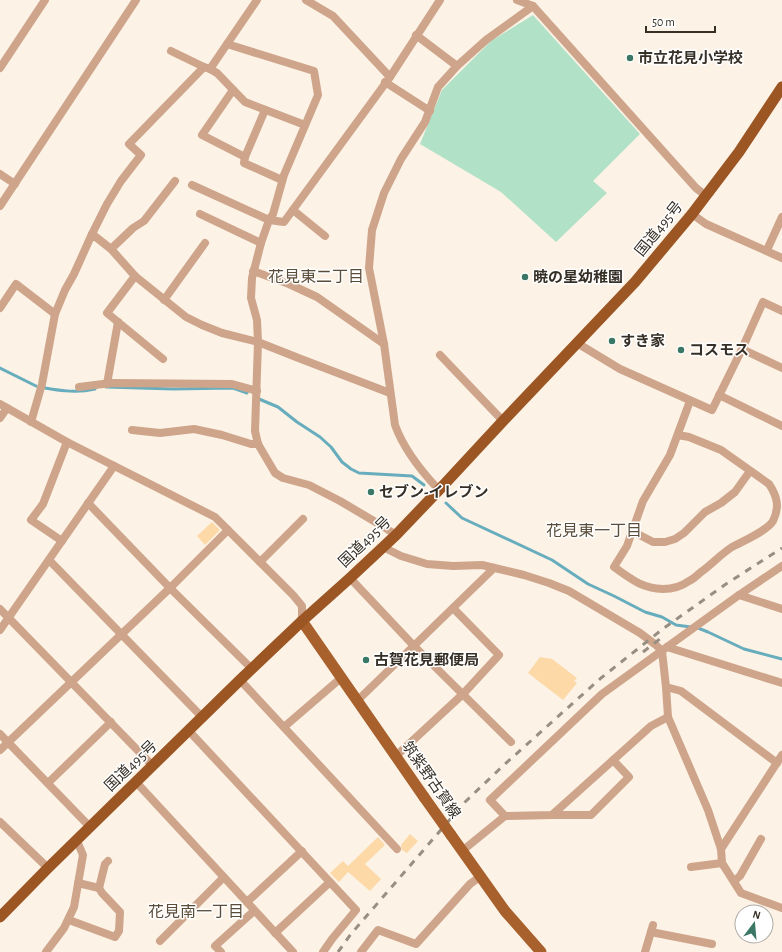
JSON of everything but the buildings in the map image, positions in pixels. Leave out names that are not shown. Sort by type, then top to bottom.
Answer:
[{"type":"highway","name":"国道495号","points":[[0,918],[48,868],[203,718],[240,680],[396,535],[635,282],[692,214],[739,152],[782,87]]},
{"type":"main road","name":"筑紫野古賀線","points":[[302,621],[505,911],[541,952]]},
{"type":"street","points":[[0,68],[45,0]]},
{"type":"street","points":[[0,206],[136,0]]},
{"type":"street","points":[[32,422],[42,384],[55,314],[65,290],[107,204],[121,181],[141,155],[129,144],[207,68],[257,0]]},
{"type":"street","points":[[306,0],[333,16],[388,80],[430,111]]},
{"type":"street","points":[[192,185],[269,220],[284,222],[388,80],[440,0]]},
{"type":"street","points":[[517,0],[533,6],[696,188],[705,195]]},
{"type":"street","points":[[439,490],[424,474],[405,446],[395,425],[384,344],[369,268],[372,230],[384,193],[401,159],[425,122],[438,87],[486,40],[533,6]]},
{"type":"street","points":[[416,35],[458,66]]},
{"type":"street","points":[[226,44],[314,71],[318,95],[282,180],[273,214],[269,220],[253,271],[251,298],[256,320],[258,342],[255,430],[258,444],[275,473],[283,478],[309,485],[340,501],[396,535]]},
{"type":"street","points":[[171,52],[217,73],[245,102],[305,125]]},
{"type":"street","points":[[232,90],[202,135],[245,157]]},
{"type":"street","points":[[265,110],[245,157],[244,163],[282,180]]},
{"type":"street","points":[[0,174],[15,184]]},
{"type":"street","points":[[111,248],[133,228],[144,221],[175,181]]},
{"type":"street","points":[[293,210],[325,236]]},
{"type":"street","points":[[200,214],[261,243]]},
{"type":"street","points":[[692,214],[706,224],[782,258]]},
{"type":"street","points":[[767,250],[782,217]]},
{"type":"street","points":[[92,234],[111,248],[135,276],[186,317],[202,325],[258,342],[390,393]]},
{"type":"street","points":[[164,300],[205,243]]},
{"type":"street","points":[[253,271],[289,284],[317,297],[384,344]]},
{"type":"street","points":[[135,276],[107,313],[163,359]]},
{"type":"street","points":[[0,308],[16,284],[55,314]]},
{"type":"street","points":[[577,343],[620,369],[712,410],[763,302],[782,311]]},
{"type":"street","points":[[107,384],[118,322]]},
{"type":"street","points":[[742,349],[782,368]]},
{"type":"street","points":[[440,355],[503,421]]},
{"type":"street","points":[[80,387],[107,384],[232,384],[257,391]]},
{"type":"street","points":[[719,396],[782,426]]},
{"type":"street","points":[[678,435],[688,437],[721,450],[769,484],[780,498],[776,514],[767,528],[732,548],[690,581],[664,589],[648,587],[637,583],[614,567],[627,546],[643,501],[670,455],[690,401]]},
{"type":"street","points":[[0,418],[3,406],[67,442],[215,517],[302,606],[302,621]]},
{"type":"street","points":[[132,430],[160,434],[194,429],[251,444],[258,444]]},
{"type":"street","points":[[62,541],[31,520],[43,504],[67,442]]},
{"type":"street","points":[[0,630],[114,466]]},
{"type":"street","points":[[632,531],[653,542],[664,542],[675,539],[684,533],[705,512],[721,503],[735,492],[750,471]]},
{"type":"street","points":[[88,503],[170,588],[252,669]]},
{"type":"street","points":[[260,562],[303,519]]},
{"type":"street","points":[[0,750],[170,588],[228,530]]},
{"type":"street","points":[[383,547],[401,556],[427,564],[453,566],[482,565],[524,575],[549,583],[568,591],[643,634],[664,649],[782,683]]},
{"type":"street","points":[[49,560],[203,718]]},
{"type":"street","points":[[505,816],[490,800],[602,694],[739,595],[782,566]]},
{"type":"street","points":[[357,700],[494,568]]},
{"type":"street","points":[[350,578],[414,646],[511,742]]},
{"type":"street","points":[[739,595],[782,609]]},
{"type":"street","points":[[396,756],[463,694],[499,655],[453,608]]},
{"type":"street","points":[[0,609],[153,766]]},
{"type":"street","points":[[664,649],[668,717],[708,810],[721,849],[722,863],[741,893],[782,908]]},
{"type":"street","points":[[284,727],[341,678]]},
{"type":"street","points":[[240,680],[397,849]]},
{"type":"street","points":[[666,687],[681,691],[777,763]]},
{"type":"street","points":[[552,815],[651,726],[668,717]]},
{"type":"street","points":[[48,783],[111,722]]},
{"type":"street","points":[[189,731],[356,910],[323,952]]},
{"type":"street","points":[[0,734],[90,828]]},
{"type":"street","points":[[721,849],[782,755]]},
{"type":"street","points":[[462,851],[505,816],[591,815],[629,777],[613,760]]},
{"type":"street","points":[[136,782],[223,878],[293,952]]},
{"type":"street","points":[[0,822],[48,868]]},
{"type":"street","points":[[734,881],[740,876],[761,839]]},
{"type":"street","points":[[46,952],[64,928],[74,907],[83,855],[77,841]]},
{"type":"street","points":[[247,902],[302,851]]},
{"type":"street","points":[[68,920],[115,937],[119,931],[120,912],[102,893],[100,888],[105,864],[108,861]]},
{"type":"street","points":[[691,867],[722,863]]},
{"type":"street","points":[[362,952],[378,930],[416,944],[470,884],[481,876]]},
{"type":"street","points":[[160,941],[223,878]]},
{"type":"street","points":[[275,933],[330,882]]},
{"type":"street","points":[[78,883],[100,888]]},
{"type":"street","points":[[216,950],[254,910]]},
{"type":"street","points":[[645,952],[652,929],[712,944]]},
{"type":"green space","points":[[533,15],[640,134],[593,181],[607,193],[556,242],[501,192],[420,144],[442,90],[491,41]]},
{"type":"waterway","points":[[0,368],[36,386]]},
{"type":"waterway","points":[[106,387],[173,389],[233,388],[247,393]]},
{"type":"waterway","points":[[45,388],[70,391],[95,389]]},
{"type":"waterway","points":[[259,399],[278,407],[320,437],[331,447],[342,462],[351,469],[359,473],[412,476],[424,485]]},
{"type":"waterway","points":[[446,503],[462,518],[552,560],[588,584],[645,612],[662,617],[676,625],[698,628],[744,649],[782,659]]},
{"type":"railway","points":[[338,952],[351,934],[465,802],[505,764],[601,678],[664,628],[726,584],[782,548]]},
{"type":"railway","points":[[643,652],[665,635]]},
{"type":"place","name":"市立花見小学校","points":[[630,58]]},
{"type":"place","name":"暁の星幼稚園","points":[[525,277]]},
{"type":"place","name":"すき家","points":[[612,341]]},
{"type":"place","name":"コスモス","points":[[681,350]]},
{"type":"place","name":"セブン-イレブン","points":[[371,492]]},
{"type":"place","name":"古賀花見郵便局","points":[[366,660]]},
{"type":"district","name":"花見東二丁目","points":[[316,277]]},
{"type":"district","name":"花見東一丁目","points":[[594,531]]},
{"type":"district","name":"花見南一丁目","points":[[196,912]]}]
